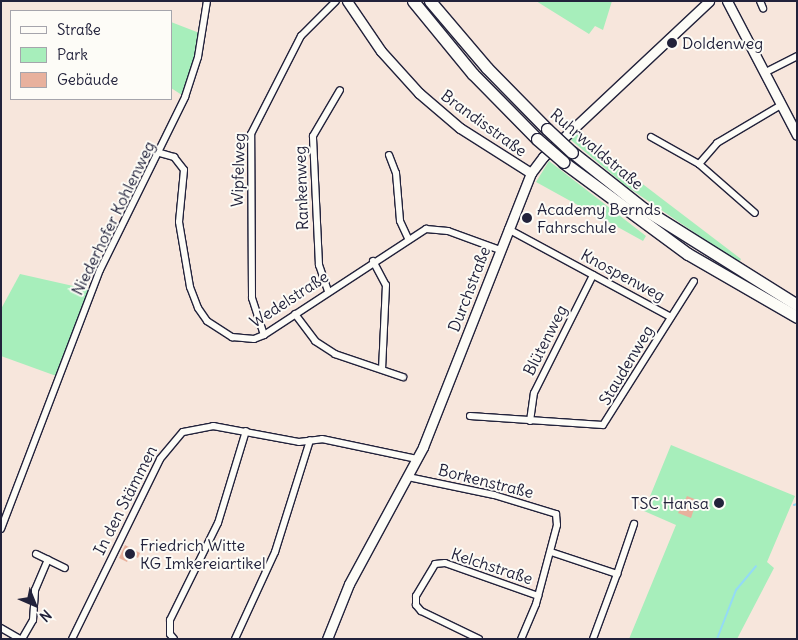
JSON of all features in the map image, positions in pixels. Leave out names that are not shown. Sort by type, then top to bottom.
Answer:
[{"type":"highway","name":"Ruhrwaldstraße","points":[[413,1],[473,74],[537,139],[563,162],[688,254],[797,317]]},
{"type":"highway","name":"Ruhrwaldstraße","points":[[430,1],[486,68],[546,129],[572,152],[644,209],[797,305]]},
{"type":"street","name":"Niederhofer Kohlenweg","points":[[1,529],[100,270],[160,153],[198,57],[207,1]]},
{"type":"street","name":"Wipfelweg","points":[[264,334],[252,298],[251,134],[301,36],[336,1]]},
{"type":"street","name":"Brandisstraße","points":[[347,1],[381,51],[420,93],[460,128],[531,173]]},
{"type":"street","name":"Durchstraße","points":[[327,639],[349,584],[417,459],[531,173],[543,157],[709,1]]},
{"type":"street","points":[[727,1],[797,135]]},
{"type":"street","points":[[760,1],[763,8]]},
{"type":"street","points":[[764,73],[797,56]]},
{"type":"street","name":"Rankenweg","points":[[328,291],[319,265],[313,136],[340,90]]},
{"type":"street","points":[[699,164],[717,143],[781,105]]},
{"type":"street","points":[[651,137],[699,164],[755,213]]},
{"type":"street","name":"Wedelstraße","points":[[160,153],[174,157],[184,170],[179,222],[190,286],[198,308],[207,320],[232,337],[244,340],[264,334],[408,238],[426,229],[440,228],[500,250]]},
{"type":"street","points":[[389,155],[396,173],[400,221],[408,238]]},
{"type":"street","name":"Knospenweg","points":[[508,229],[671,317]]},
{"type":"street","points":[[373,261],[386,285],[382,369]]},
{"type":"street","name":"Blütenweg","points":[[530,420],[534,393],[593,274]]},
{"type":"street","name":"Staudenweg","points":[[470,416],[603,425],[694,281]]},
{"type":"street","points":[[295,314],[324,348],[403,377]]},
{"type":"street","name":"In den Stämmen","points":[[72,639],[167,447],[183,432],[202,425],[246,431],[299,442],[322,439],[417,459]]},
{"type":"street","points":[[174,639],[170,634],[170,620],[218,523],[246,431]]},
{"type":"street","points":[[235,639],[275,552],[310,440]]},
{"type":"street","name":"Borkenstraße","points":[[408,477],[494,495],[556,514],[550,552]]},
{"type":"street","points":[[593,639],[634,524]]},
{"type":"street","points":[[521,639],[538,596],[550,552],[617,574]]},
{"type":"street","points":[[36,554],[65,568]]},
{"type":"street","points":[[1,628],[18,638],[33,620],[35,590],[48,560]]},
{"type":"street","name":"Kelchstraße","points":[[479,639],[422,611],[416,604],[416,596],[435,564],[445,563],[538,596]]},
{"type":"green space","points":[[536,1],[612,1],[603,30],[595,26],[589,34]]},
{"type":"green space","points":[[172,22],[202,34],[185,97],[172,89]]},
{"type":"green space","points":[[577,134],[741,259],[739,263],[626,186],[571,140]]},
{"type":"green space","points":[[549,161],[646,236],[643,241],[536,182]]},
{"type":"green space","points":[[20,274],[91,290],[59,377],[1,356],[1,309]]},
{"type":"green space","points":[[671,445],[795,496],[767,562],[774,568],[737,639],[629,639],[676,525],[644,511]]},
{"type":"building","points":[[687,496],[697,500],[691,518],[678,513]]},
{"type":"building","name":"Friedrich Witte KG Imkereiartikel","points":[[125,545],[140,553],[138,558],[131,554],[127,562],[119,558]]},
{"type":"waterway","points":[[717,639],[736,590],[756,566]]},
{"type":"place","name":"Doldenweg","points":[[672,43]]},
{"type":"place","name":"Academy Bernds Fahrschule","points":[[527,218]]},
{"type":"place","name":"TSC Hansa","points":[[719,503]]},
{"type":"place","name":"Friedrich Witte KG Imkereiartikel","points":[[130,554]]}]
